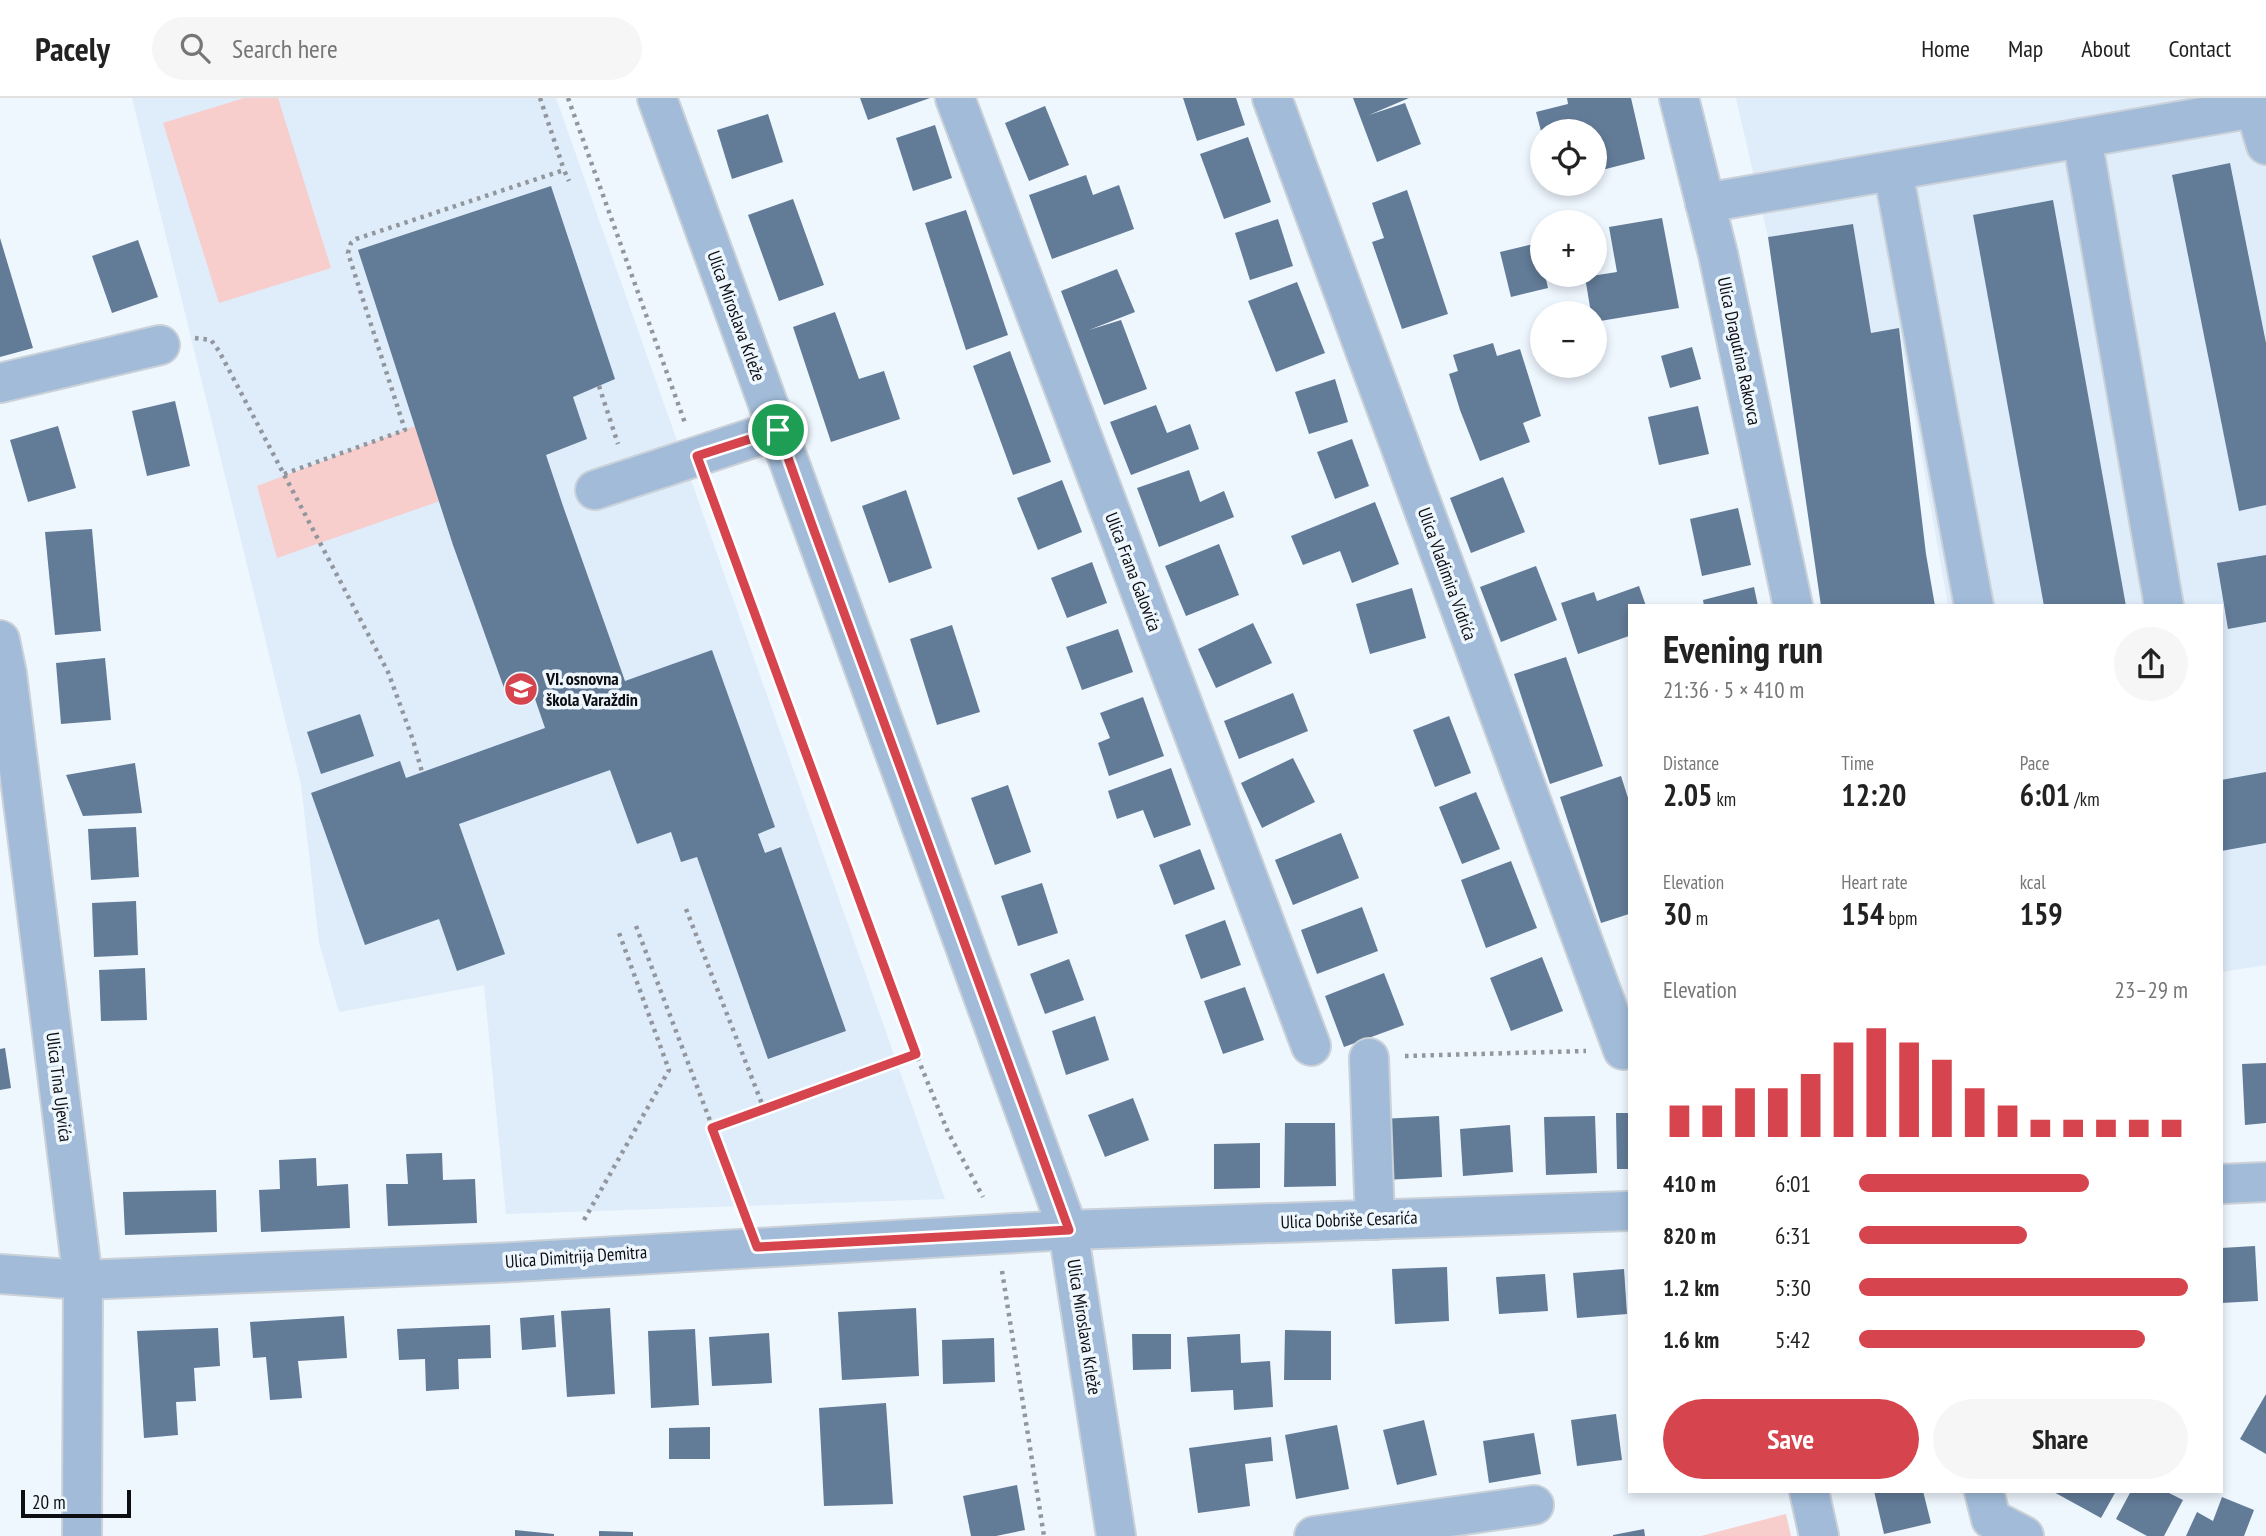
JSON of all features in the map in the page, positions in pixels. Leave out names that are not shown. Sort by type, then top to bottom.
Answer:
[{"type":"street","name":"Ulica Miroslava Krleže","points":[[657,98],[1069,1230],[1116,1536]]},
{"type":"street","name":"Ulica Frana Galovića","points":[[955,98],[1311,1046]]},
{"type":"street","name":"Ulica Vladimira Vidrića","points":[[1272,98],[1623,1050]]},
{"type":"street","name":"Ulica Dragutina Rakovca","points":[[1679,98],[1718,254],[1793,604]]},
{"type":"street","points":[[1704,203],[2260,107],[2266,145]]},
{"type":"street","points":[[2082,138],[2164,604]]},
{"type":"street","points":[[1893,171],[1974,604]]},
{"type":"street","points":[[0,383],[160,345]]},
{"type":"street","points":[[612,484],[778,430]]},
{"type":"street","name":"Ulica Tina Ujevića","points":[[2,663],[83,1280],[82,1536]]},
{"type":"street","points":[[1369,1058],[1375,1220]]},
{"type":"street","points":[[2223,1184],[2266,1182]]},
{"type":"street","name":"Ulica Dobriše Cesarića","points":[[1069,1230],[1628,1211]]},
{"type":"street","name":"Ulica Dimitrija Demitra","points":[[0,1274],[83,1280],[514,1262],[563,1257],[1069,1230]]},
{"type":"street","points":[[1809,1493],[1819,1536]]},
{"type":"street","points":[[1984,1493],[1990,1519],[2024,1536]]},
{"type":"street","points":[[1314,1536],[1534,1506]]},
{"type":"path","points":[[540,98],[569,181]]},
{"type":"path","points":[[568,98],[916,1054],[948,1132],[987,1204]]},
{"type":"path","points":[[284,474],[405,430],[348,253],[351,243],[356,239],[564,170]]},
{"type":"path","points":[[160,345],[194,338],[211,340],[388,672],[422,772]]},
{"type":"path","points":[[600,386],[612,484]]},
{"type":"path","points":[[686,909],[764,1109]]},
{"type":"path","points":[[636,926],[757,1247]]},
{"type":"path","points":[[563,1257],[669,1070],[619,933]]},
{"type":"path","points":[[1369,1058],[1623,1050]]},
{"type":"path","points":[[712,1128],[916,1054]]},
{"type":"path","points":[[1001,1263],[1044,1536]]},
{"type":"shaded area","name":"VI. osnovna škola Varaždin","points":[[132,98],[556,98],[945,1199],[506,1214],[484,985],[339,1012],[319,942],[301,784]]},
{"type":"shaded area","points":[[244,98],[278,98],[331,268],[219,303],[163,123]]},
{"type":"shaded area","points":[[1736,98],[2266,98],[2266,965],[2223,972],[2223,604],[1948,604],[1899,328],[1871,333],[1853,224],[1768,237]]},
{"type":"shaded area","points":[[415,426],[440,501],[277,558],[257,486]]},
{"type":"shaded area","points":[[1786,1514],[1791,1536],[1701,1536]]},
{"type":"building","points":[[860,98],[930,98],[868,120]]},
{"type":"building","points":[[1183,98],[1236,98],[1245,125],[1197,141]]},
{"type":"building","points":[[1353,98],[1409,98],[1369,115],[1405,103],[1421,144],[1377,162]]},
{"type":"building","points":[[1567,98],[1631,98],[1645,159],[1607,169],[1607,119],[1538,119],[1536,112],[1568,104]]},
{"type":"building","points":[[1045,106],[1069,165],[1029,181],[1005,123]]},
{"type":"building","points":[[768,114],[783,162],[732,179],[717,130]]},
{"type":"building","points":[[935,125],[952,178],[913,191],[896,138]]},
{"type":"building","points":[[1248,137],[1271,202],[1224,219],[1200,154]]},
{"type":"building","points":[[2230,163],[2266,343],[2266,505],[2239,511],[2172,175]]},
{"type":"building","points":[[1086,175],[1093,195],[1119,185],[1134,229],[1052,259],[1029,195]]},
{"type":"building","points":[[551,186],[615,379],[573,397],[587,439],[546,455],[563,506],[625,681],[712,650],[775,827],[758,834],[765,853],[781,847],[846,1031],[768,1059],[697,857],[681,862],[671,832],[637,844],[610,770],[459,824],[505,954],[457,971],[439,919],[365,945],[311,793],[400,761],[406,778],[545,728],[533,693],[509,702],[453,545],[358,250]]},
{"type":"building","points":[[1407,190],[1448,314],[1402,329],[1372,242],[1384,238],[1372,203]]},
{"type":"building","points":[[793,199],[824,285],[779,301],[748,215]]},
{"type":"building","points":[[2053,200],[2126,604],[2044,604],[1973,215]]},
{"type":"building","points":[[966,210],[1008,335],[966,350],[925,223]]},
{"type":"building","points":[[1662,218],[1679,308],[1607,320],[1607,301],[1589,301],[1587,287],[1607,287],[1607,274],[1617,272],[1609,227]]},
{"type":"building","points":[[1278,219],[1293,266],[1250,280],[1235,233]]},
{"type":"building","points":[[1853,224],[1871,333],[1899,328],[1926,554],[1935,604],[1821,604],[1768,237]]},
{"type":"building","points":[[0,238],[33,348],[0,357]]},
{"type":"building","points":[[138,240],[158,297],[112,313],[92,256]]},
{"type":"building","points":[[1530,245],[1530,287],[1548,288],[1511,297],[1500,252]]},
{"type":"building","points":[[1117,269],[1135,312],[1089,330],[1121,320],[1147,389],[1104,405],[1061,291]]},
{"type":"building","points":[[1297,282],[1325,353],[1276,372],[1248,301]]},
{"type":"building","points":[[835,312],[859,379],[884,371],[900,419],[831,442],[793,327]]},
{"type":"building","points":[[1493,343],[1497,356],[1520,349],[1541,416],[1523,423],[1530,442],[1480,461],[1449,374],[1458,371],[1453,355]]},
{"type":"building","points":[[1692,347],[1701,379],[1670,388],[1661,356]]},
{"type":"building","points":[[1010,351],[1051,462],[1013,475],[973,366]]},
{"type":"building","points":[[1335,379],[1348,422],[1309,434],[1295,392]]},
{"type":"building","points":[[175,401],[190,466],[147,476],[132,411]]},
{"type":"building","points":[[1156,405],[1167,433],[1190,424],[1199,449],[1131,475],[1110,422]]},
{"type":"building","points":[[1698,406],[1709,454],[1659,465],[1648,417]]},
{"type":"building","points":[[58,426],[76,488],[28,502],[10,440]]},
{"type":"building","points":[[1352,439],[1369,486],[1335,499],[1317,452]]},
{"type":"building","points":[[1189,470],[1200,502],[1224,491],[1234,517],[1159,547],[1137,488]]},
{"type":"building","points":[[1503,477],[1525,532],[1471,553],[1450,498]]},
{"type":"building","points":[[1062,480],[1082,532],[1038,550],[1017,498]]},
{"type":"building","points":[[906,490],[932,568],[889,583],[862,506]]},
{"type":"building","points":[[1375,502],[1399,564],[1352,583],[1340,551],[1303,565],[1291,536]]},
{"type":"building","points":[[1738,508],[1751,565],[1702,576],[1690,519]]},
{"type":"building","points":[[92,529],[101,631],[55,635],[45,532]]},
{"type":"building","points":[[1219,544],[1239,595],[1186,616],[1165,566]]},
{"type":"building","points":[[2266,555],[2266,622],[2228,629],[2217,563]]},
{"type":"building","points":[[1092,562],[1107,603],[1067,618],[1051,578]]},
{"type":"building","points":[[1536,566],[1557,620],[1501,642],[1480,587]]},
{"type":"building","points":[[1639,586],[1645,604],[1628,604],[1628,636],[1578,654],[1561,603],[1594,592],[1597,601]]},
{"type":"building","points":[[1754,587],[1758,604],[1704,604],[1703,600]]},
{"type":"building","points":[[1412,588],[1426,638],[1370,654],[1356,604]]},
{"type":"building","points":[[1253,623],[1272,663],[1216,688],[1198,649]]},
{"type":"building","points":[[952,625],[980,712],[937,725],[910,639]]},
{"type":"building","points":[[1118,629],[1133,672],[1082,690],[1066,647]]},
{"type":"building","points":[[1566,657],[1603,766],[1550,784],[1514,674]]},
{"type":"building","points":[[105,658],[111,720],[61,724],[56,663]]},
{"type":"building","points":[[1293,693],[1308,731],[1239,759],[1224,721]]},
{"type":"building","points":[[1143,697],[1164,756],[1109,776],[1098,743],[1110,738],[1100,713]]},
{"type":"building","points":[[360,714],[374,756],[321,774],[307,732]]},
{"type":"building","points":[[1449,716],[1471,773],[1435,787],[1413,730]]},
{"type":"building","points":[[1293,758],[1315,802],[1262,828],[1241,783]]},
{"type":"building","points":[[135,763],[142,813],[83,816],[66,775]]},
{"type":"building","points":[[1171,768],[1191,825],[1154,838],[1143,810],[1117,819],[1108,791]]},
{"type":"building","points":[[2266,772],[2266,843],[2223,851],[2223,780]]},
{"type":"building","points":[[1621,776],[1628,798],[1628,914],[1601,923],[1560,797]]},
{"type":"building","points":[[1008,785],[1031,852],[995,865],[971,798]]},
{"type":"building","points":[[1476,792],[1500,849],[1462,864],[1439,807]]},
{"type":"building","points":[[136,827],[139,877],[91,880],[88,829]]},
{"type":"building","points":[[1341,833],[1359,878],[1293,905],[1275,860]]},
{"type":"building","points":[[1200,849],[1215,889],[1174,905],[1159,865]]},
{"type":"building","points":[[1511,861],[1537,928],[1486,948],[1461,880]]},
{"type":"building","points":[[1042,883],[1058,933],[1018,946],[1001,896]]},
{"type":"building","points":[[136,901],[138,955],[94,957],[92,903]]},
{"type":"building","points":[[1362,907],[1378,951],[1317,974],[1301,930]]},
{"type":"building","points":[[1225,920],[1241,965],[1201,979],[1185,935]]},
{"type":"building","points":[[1542,957],[1563,1011],[1511,1031],[1490,978]]},
{"type":"building","points":[[1069,959],[1084,1000],[1045,1014],[1030,974]]},
{"type":"building","points":[[145,968],[147,1020],[101,1021],[99,970]]},
{"type":"building","points":[[1384,973],[1404,1025],[1344,1047],[1325,996]]},
{"type":"building","points":[[1245,987],[1264,1040],[1223,1054],[1204,1001]]},
{"type":"building","points":[[1095,1016],[1109,1060],[1066,1075],[1052,1031]]},
{"type":"building","points":[[5,1048],[11,1088],[0,1090],[0,1049]]},
{"type":"building","points":[[2266,1063],[2266,1123],[2245,1125],[2242,1064]]},
{"type":"building","points":[[1133,1098],[1149,1140],[1105,1157],[1088,1115]]},
{"type":"building","points":[[1616,1113],[1628,1113],[1628,1169],[1617,1169]]},
{"type":"building","points":[[1439,1116],[1442,1177],[1384,1180],[1381,1119]]},
{"type":"building","points":[[1595,1116],[1597,1173],[1546,1175],[1544,1117]]},
{"type":"building","points":[[1285,1123],[1335,1123],[1336,1186],[1284,1187]]},
{"type":"building","points":[[1510,1125],[1513,1172],[1463,1176],[1460,1129]]},
{"type":"building","points":[[1260,1143],[1260,1188],[1214,1189],[1214,1144]]},
{"type":"building","points":[[442,1153],[443,1180],[475,1179],[477,1223],[388,1226],[386,1184],[408,1184],[406,1154]]},
{"type":"building","points":[[316,1158],[317,1186],[348,1184],[350,1228],[261,1232],[259,1190],[280,1189],[279,1160]]},
{"type":"building","points":[[216,1190],[217,1232],[125,1235],[123,1192]]},
{"type":"building","points":[[2255,1246],[2258,1301],[2223,1303],[2223,1248]]},
{"type":"building","points":[[1447,1267],[1449,1321],[1395,1324],[1392,1269]]},
{"type":"building","points":[[1624,1269],[1627,1314],[1577,1318],[1573,1273]]},
{"type":"building","points":[[1545,1274],[1548,1311],[1499,1314],[1496,1277]]},
{"type":"building","points":[[610,1308],[615,1394],[567,1397],[561,1311]]},
{"type":"building","points":[[916,1308],[919,1376],[842,1380],[838,1312]]},
{"type":"building","points":[[554,1315],[556,1347],[522,1350],[520,1318]]},
{"type":"building","points":[[344,1316],[347,1358],[298,1361],[302,1398],[270,1400],[266,1357],[253,1358],[250,1322]]},
{"type":"building","points":[[490,1325],[491,1358],[458,1359],[459,1389],[426,1391],[425,1359],[399,1360],[397,1329]]},
{"type":"building","points":[[218,1328],[220,1366],[194,1368],[196,1401],[176,1402],[178,1435],[144,1438],[137,1331]]},
{"type":"building","points":[[695,1329],[699,1405],[651,1408],[648,1331]]},
{"type":"building","points":[[1285,1330],[1331,1331],[1331,1380],[1284,1380]]},
{"type":"building","points":[[769,1333],[772,1383],[712,1386],[709,1337]]},
{"type":"building","points":[[1132,1334],[1171,1334],[1171,1369],[1133,1370]]},
{"type":"building","points":[[1240,1334],[1241,1363],[1270,1361],[1273,1407],[1234,1410],[1233,1390],[1191,1392],[1187,1337]]},
{"type":"building","points":[[994,1338],[995,1382],[943,1384],[942,1340]]},
{"type":"building","points":[[2266,1394],[2266,1454],[2240,1439]]},
{"type":"building","points":[[886,1403],[893,1504],[824,1506],[819,1408]]},
{"type":"building","points":[[1616,1414],[1622,1460],[1577,1466],[1571,1420]]},
{"type":"building","points":[[1424,1420],[1437,1475],[1397,1485],[1383,1430]]},
{"type":"building","points":[[1337,1425],[1349,1489],[1296,1499],[1285,1435]]},
{"type":"building","points":[[710,1427],[710,1459],[669,1459],[669,1428]]},
{"type":"building","points":[[1534,1433],[1541,1474],[1489,1483],[1483,1441]]},
{"type":"building","points":[[1271,1437],[1273,1461],[1245,1464],[1250,1506],[1198,1513],[1189,1448]]},
{"type":"building","points":[[1017,1485],[1025,1530],[996,1536],[971,1536],[963,1496]]},
{"type":"building","points":[[1874,1493],[1924,1493],[1931,1523],[1884,1534]]},
{"type":"building","points":[[2056,1493],[2115,1493],[2101,1518]]},
{"type":"building","points":[[2130,1493],[2169,1493],[2183,1500],[2164,1536],[2147,1536],[2116,1519]]},
{"type":"building","points":[[2222,1497],[2254,1510],[2244,1536],[2186,1536],[2197,1512],[2213,1521]]},
{"type":"building","points":[[1644,1529],[1645,1536],[1613,1536],[1613,1535]]},
{"type":"building","points":[[515,1530],[554,1534],[554,1536],[515,1536]]},
{"type":"building","points":[[599,1531],[633,1532],[633,1536],[599,1536]]},
{"type":"place","name":"VI. osnovna škola Varaždin","points":[[521,689]]},
{"type":"route","points":[[778,430],[1069,1230],[757,1247],[712,1128],[916,1054],[697,456],[778,430]]}]
